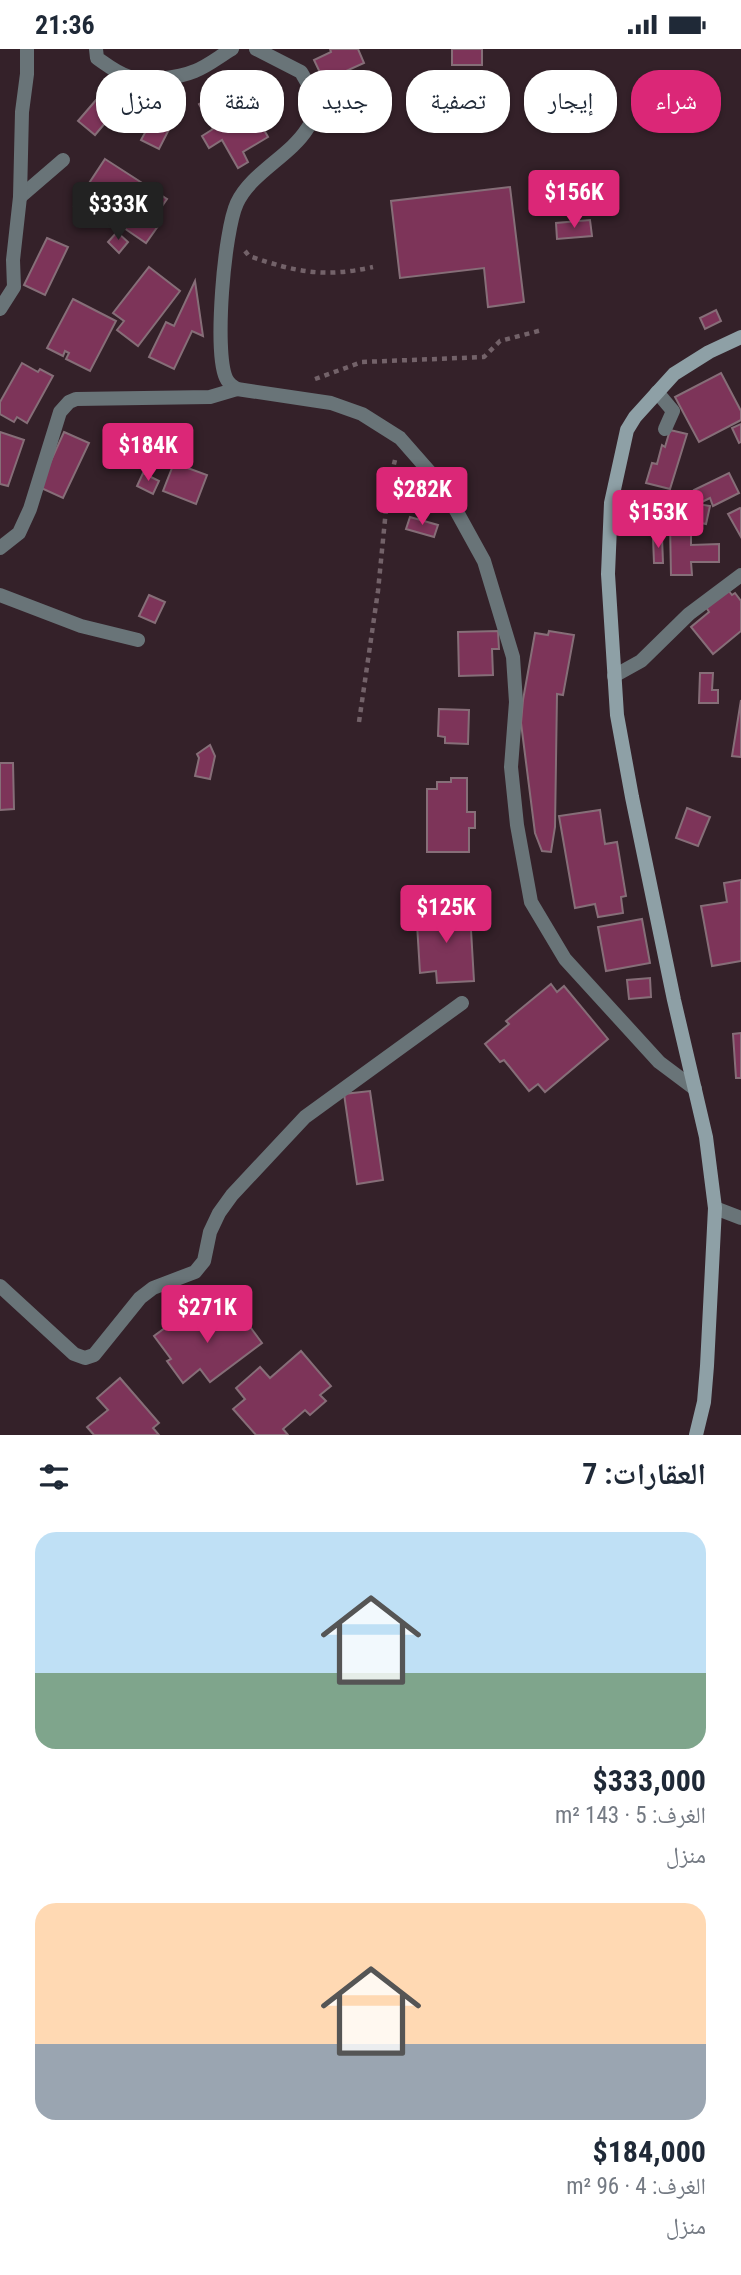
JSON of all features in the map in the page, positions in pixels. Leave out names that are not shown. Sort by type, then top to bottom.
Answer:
[{"type":"street","points":[[0,309],[14,287],[13,260],[20,197],[27,49]]},
{"type":"street","points":[[96,49],[97,58],[111,68],[131,77],[153,78],[177,77],[197,70],[232,49]]},
{"type":"street","points":[[237,389],[227,381],[223,369],[224,261],[229,227],[244,192],[307,131],[320,105],[301,72],[256,49]]},
{"type":"street","points":[[20,197],[63,160]]},
{"type":"street","points":[[696,1435],[704,1402],[708,1366],[715,1208],[706,1137],[632,797],[617,715],[608,575],[611,503],[627,430],[674,374],[700,357],[741,337]]},
{"type":"street","points":[[0,548],[19,533],[30,509],[60,412],[69,402],[88,398],[210,397],[237,389],[331,403],[362,414],[400,438],[436,479],[464,524],[484,561],[505,627],[513,657],[516,702],[511,767],[519,837],[531,902],[565,960],[659,1062],[695,1089]]},
{"type":"street","points":[[657,392],[673,411],[665,429]]},
{"type":"street","points":[[614,676],[641,661],[689,614],[741,575]]},
{"type":"street","points":[[0,595],[81,626],[138,640]]},
{"type":"street","points":[[0,1286],[74,1354],[85,1359],[93,1355],[140,1298],[153,1288],[195,1272],[204,1261],[210,1231],[219,1213],[232,1195],[305,1117],[462,1003]]},
{"type":"street","points":[[715,1208],[741,1218]]},
{"type":"path","points":[[229,227],[249,256],[269,263],[310,272],[343,273],[373,267]]},
{"type":"path","points":[[308,382],[362,362],[484,357],[500,341],[542,330]]},
{"type":"path","points":[[359,722],[378,591],[388,489],[400,438]]},
{"type":"building","points":[[330,49],[358,49],[364,63],[348,70],[319,70],[314,60],[331,52]]},
{"type":"building","points":[[452,49],[482,49],[482,65],[452,65]]},
{"type":"building","points":[[96,100],[95,135],[78,121]]},
{"type":"building","points":[[145,133],[167,133],[159,149],[141,140]]},
{"type":"building","points":[[207,133],[266,133],[268,137],[243,152],[248,162],[238,168],[222,140],[209,148],[202,136]]},
{"type":"building","points":[[105,159],[167,199],[151,222],[158,226],[146,243],[124,228],[127,223],[98,204],[90,217],[74,206]]},
{"type":"building","points":[[510,187],[524,302],[488,307],[484,268],[400,278],[391,201]]},
{"type":"building","points":[[590,220],[592,236],[557,239],[556,223]]},
{"type":"building","points":[[117,232],[128,242],[119,253],[108,242]]},
{"type":"building","points":[[47,238],[68,247],[45,295],[24,285]]},
{"type":"building","points":[[149,267],[180,291],[138,346],[117,330],[124,321],[113,313]]},
{"type":"building","points":[[195,281],[203,336],[192,331],[174,369],[149,357],[166,322],[174,326]]},
{"type":"building","points":[[73,299],[116,321],[90,371],[66,359],[69,353],[65,351],[63,356],[47,348]]},
{"type":"building","points":[[716,310],[721,321],[705,329],[700,318]]},
{"type":"building","points":[[22,363],[38,372],[40,369],[53,376],[27,423],[17,417],[14,422],[0,414],[0,402]]},
{"type":"building","points":[[721,373],[741,411],[741,420],[699,442],[675,397]]},
{"type":"building","points":[[741,424],[741,442],[739,443],[732,428]]},
{"type":"building","points":[[670,430],[687,434],[670,489],[646,483],[652,463],[657,464],[662,445],[665,447]]},
{"type":"building","points":[[0,432],[24,440],[8,486],[0,484]]},
{"type":"building","points":[[64,432],[89,443],[63,498],[39,487]]},
{"type":"building","points":[[174,463],[207,475],[196,504],[163,491]]},
{"type":"building","points":[[143,473],[159,481],[153,494],[137,486]]},
{"type":"building","points":[[729,473],[739,493],[713,506],[710,498],[700,503],[694,490]]},
{"type":"building","points":[[677,498],[677,519],[662,519],[661,499]]},
{"type":"building","points":[[686,502],[710,506],[706,524],[682,519]]},
{"type":"building","points":[[741,509],[741,537],[728,514]]},
{"type":"building","points":[[410,517],[438,525],[434,537],[406,529]]},
{"type":"building","points":[[685,524],[685,527],[691,527],[691,545],[719,544],[719,562],[691,562],[692,575],[671,575],[670,525]]},
{"type":"building","points":[[653,537],[662,537],[663,563],[654,563]]},
{"type":"building","points":[[728,590],[732,595],[735,593],[741,601],[741,631],[713,654],[691,627],[709,612],[706,607]]},
{"type":"building","points":[[149,595],[165,602],[155,623],[139,616]]},
{"type":"building","points":[[498,631],[499,649],[492,649],[493,675],[459,676],[458,632]]},
{"type":"building","points":[[549,631],[574,635],[563,695],[557,694],[555,827],[551,852],[542,851],[535,833],[521,723],[535,633],[548,635]]},
{"type":"building","points":[[700,673],[713,673],[712,690],[718,690],[718,703],[699,703]]},
{"type":"building","points":[[741,700],[741,757],[732,756]]},
{"type":"building","points":[[439,709],[469,710],[468,744],[445,743],[445,737],[438,736]]},
{"type":"building","points":[[210,745],[215,756],[210,779],[195,776],[199,758],[197,754]]},
{"type":"building","points":[[0,763],[13,763],[14,809],[0,810]]},
{"type":"building","points":[[451,778],[467,778],[467,812],[475,812],[475,828],[469,828],[469,852],[427,852],[427,789],[437,789],[437,782],[451,782]]},
{"type":"building","points":[[687,808],[710,817],[698,846],[676,838]]},
{"type":"building","points":[[600,810],[605,844],[617,842],[626,896],[621,897],[623,913],[598,917],[595,904],[575,908],[559,816]]},
{"type":"building","points":[[741,880],[741,961],[712,966],[701,906],[727,902],[724,883]]},
{"type":"building","points":[[453,906],[454,914],[470,913],[474,981],[437,983],[436,971],[420,973],[417,924],[427,923],[426,908]]},
{"type":"building","points":[[642,919],[650,963],[606,971],[598,927]]},
{"type":"building","points":[[650,978],[651,997],[629,999],[627,980]]},
{"type":"building","points":[[551,984],[557,992],[564,986],[608,1039],[545,1092],[538,1084],[529,1091],[504,1060],[500,1062],[485,1044],[509,1024],[506,1021]]},
{"type":"building","points":[[741,1033],[741,1078],[736,1078],[733,1034]]},
{"type":"building","points":[[370,1091],[383,1180],[357,1184],[344,1094]]},
{"type":"building","points":[[237,1309],[262,1343],[210,1382],[200,1369],[183,1383],[167,1361],[171,1359],[154,1336],[188,1311],[205,1333]]},
{"type":"building","points":[[301,1351],[331,1386],[320,1395],[326,1401],[310,1415],[305,1410],[283,1429],[288,1435],[256,1435],[233,1409],[245,1399],[236,1388],[260,1367],[270,1378]]},
{"type":"building","points":[[120,1378],[159,1423],[153,1428],[159,1435],[94,1435],[87,1427],[108,1410],[97,1398]]}]
